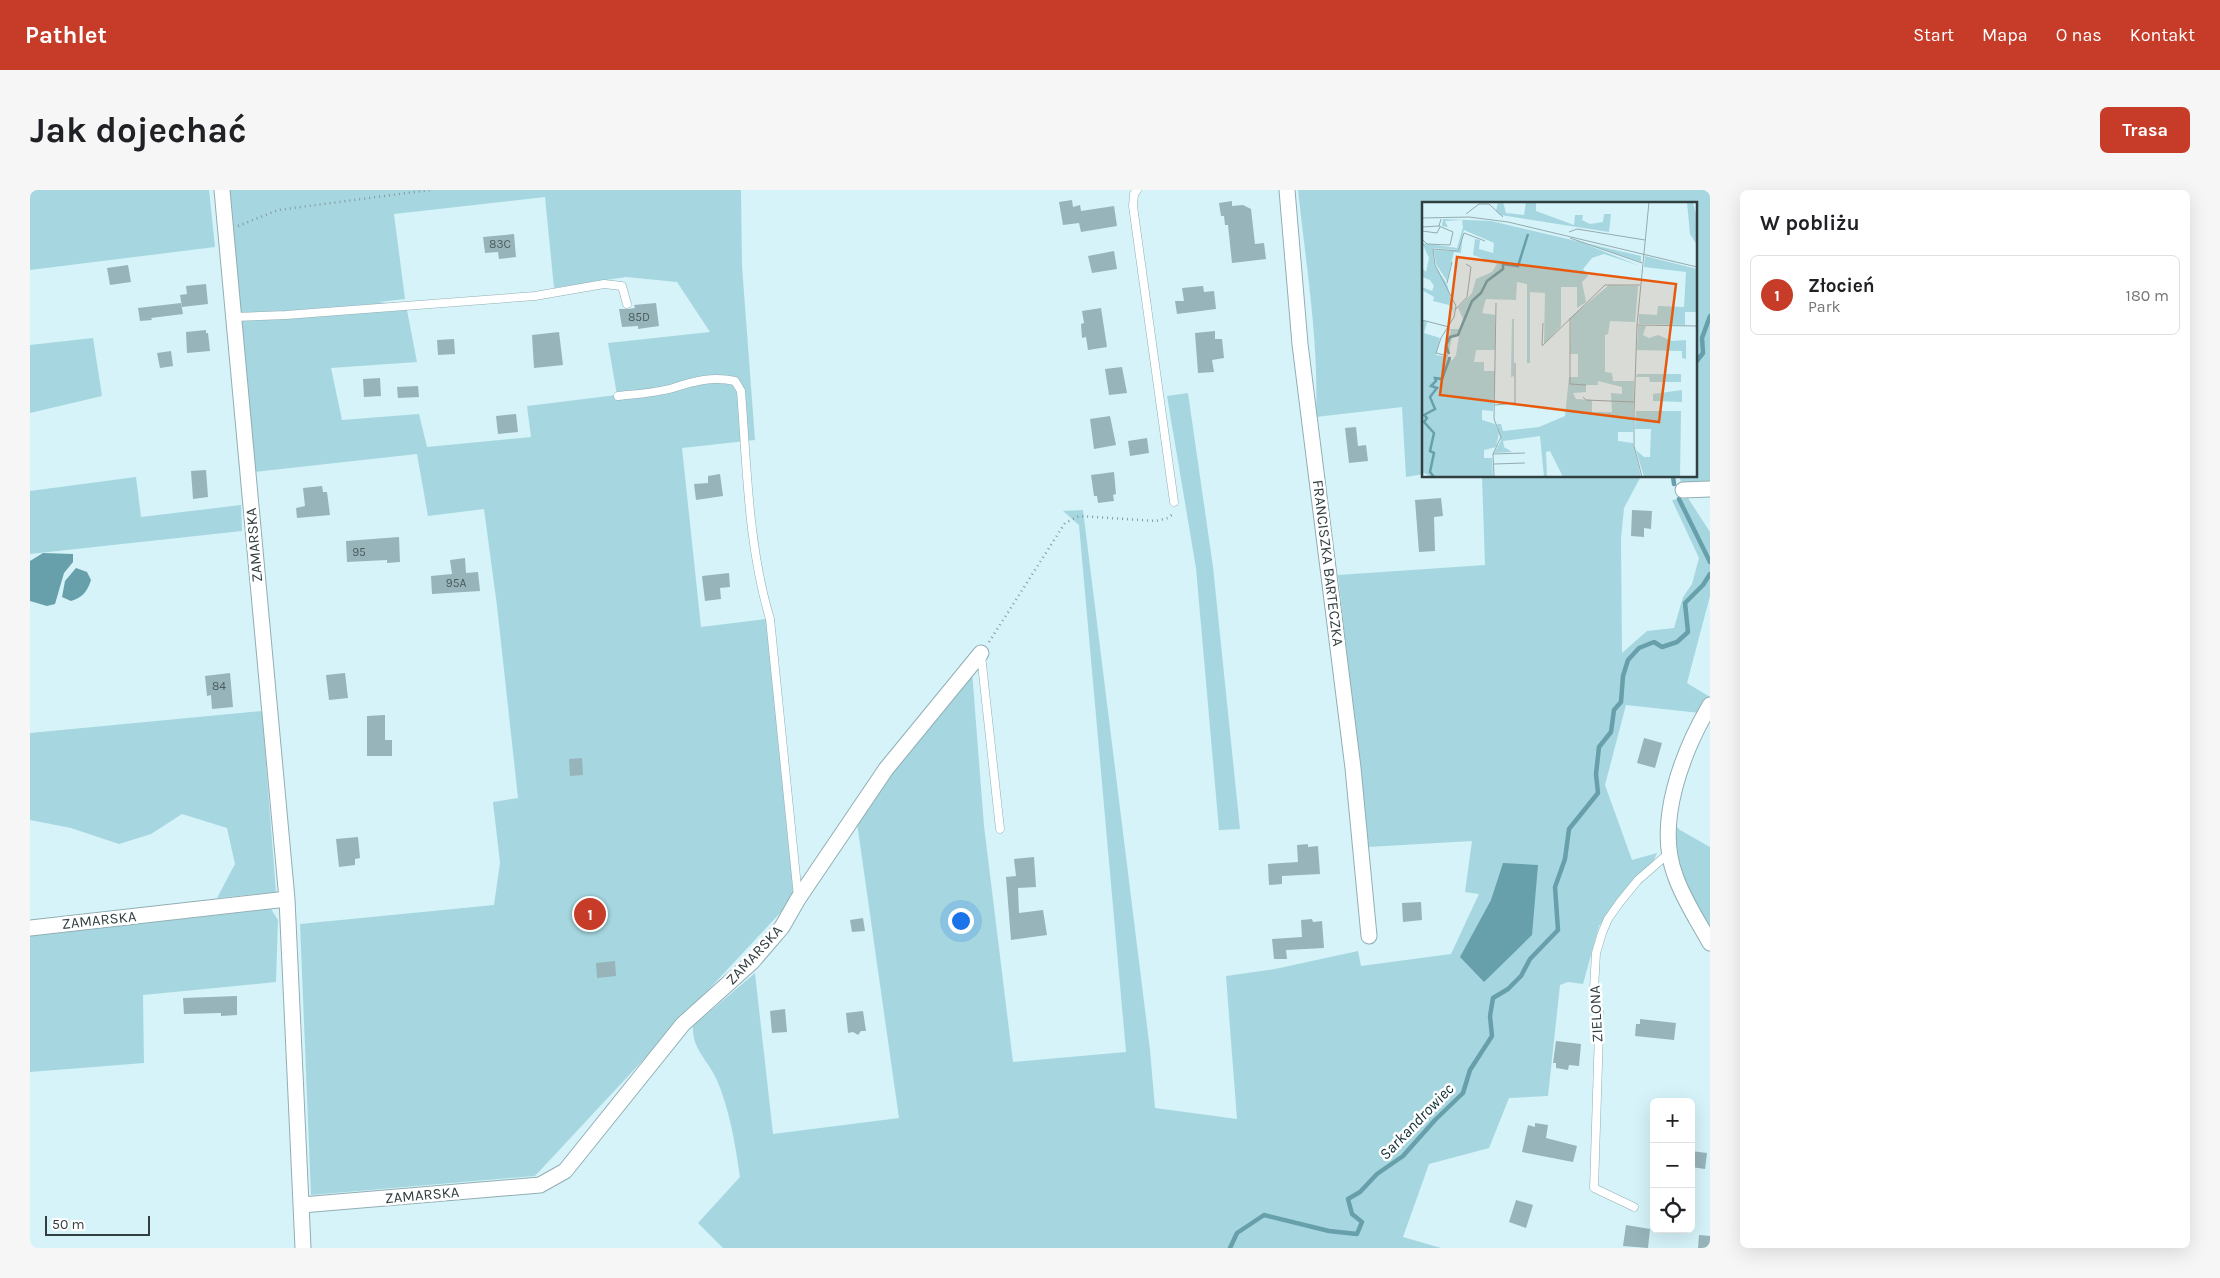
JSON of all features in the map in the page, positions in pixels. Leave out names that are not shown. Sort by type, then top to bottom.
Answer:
[{"type":"street","name":"ZAMARSKA","points":[[222,190],[288,899],[303,1248]]},
{"type":"street","name":"FRANCISZKA BARTECZKA","points":[[1287,190],[1305,383],[1351,749],[1369,936]]},
{"type":"street","points":[[1683,490],[1710,489]]},
{"type":"street","name":"ZAMARSKA","points":[[302,1205],[540,1184],[565,1171],[683,1024],[752,962],[782,927],[798,899],[886,769],[981,653]]},
{"type":"street","points":[[1710,706],[1687,749],[1674,790],[1668,833],[1669,853],[1675,876],[1710,943]]},
{"type":"street","name":"ZAMARSKA","points":[[30,928],[288,899]]},
{"type":"lane","points":[[1137,190],[1134,194],[1133,206],[1174,502]]},
{"type":"lane","points":[[233,317],[286,315],[535,296],[604,284],[622,286],[627,304]]},
{"type":"lane","points":[[618,396],[674,388],[682,383],[721,378],[735,381],[740,391],[751,522],[762,589],[770,619],[798,899]]},
{"type":"lane","points":[[981,653],[1000,829]]},
{"type":"lane","name":"ZIELONA","points":[[1634,1207],[1594,1188],[1599,1032],[1599,1011],[1594,989],[1596,953],[1608,919],[1620,902],[1638,880],[1669,853]]},
{"type":"path","points":[[227,231],[278,210],[430,190]]},
{"type":"path","points":[[981,653],[1065,522],[1079,516],[1156,520],[1168,518],[1175,513],[1174,502]]},
{"type":"shaded area","points":[[30,190],[209,190],[215,247],[30,270]]},
{"type":"shaded area","points":[[227,190],[741,190],[742,266],[755,440],[682,448],[701,627],[766,619],[795,897],[535,1176],[311,1195],[300,924],[494,905],[500,863],[493,802],[518,798],[497,606],[484,509],[428,516],[417,454],[254,472]],"holes":[[[545,197],[554,288],[626,277],[677,282],[710,332],[608,343],[617,395],[527,406],[531,437],[427,447],[419,414],[342,420],[331,368],[417,362],[406,305],[379,302],[405,299],[394,214]]]},
{"type":"shaded area","points":[[1298,190],[1710,190],[1710,485],[1681,487],[1680,478],[1698,478],[1698,202],[1422,202],[1422,474],[1406,477],[1402,407],[1316,417],[1316,360]]},
{"type":"shaded area","points":[[93,338],[102,396],[30,413],[30,345]]},
{"type":"shaded area","points":[[1188,393],[1213,567],[1240,829],[1219,830],[1196,568],[1167,396]]},
{"type":"shaded area","points":[[136,477],[141,517],[241,505],[242,531],[30,554],[30,491]]},
{"type":"shaded area","points":[[1482,478],[1640,478],[1624,508],[1621,539],[1622,653],[1647,631],[1674,628],[1683,597],[1692,584],[1699,558],[1672,500],[1688,498],[1710,532],[1710,596],[1687,683],[1710,697],[1700,713],[1626,705],[1605,785],[1632,860],[1657,853],[1654,860],[1599,926],[1583,984],[1568,982],[1560,985],[1548,1096],[1509,1098],[1489,1148],[1429,1164],[1403,1237],[1441,1248],[723,1248],[698,1223],[740,1177],[734,1139],[725,1102],[716,1078],[697,1048],[693,1026],[755,973],[773,1134],[899,1118],[857,823],[887,774],[972,671],[984,826],[1013,1062],[1126,1052],[1079,525],[1063,511],[1083,510],[1150,1050],[1155,1108],[1237,1119],[1226,976],[1275,969],[1358,951],[1361,966],[1451,954],[1479,894],[1465,892],[1472,841],[1368,847],[1338,575],[1485,565]]},
{"type":"shaded area","points":[[43,553],[73,554],[73,562],[64,573],[55,604],[47,606],[30,601],[30,561]]},
{"type":"shaded area","points":[[76,568],[87,572],[91,580],[84,594],[71,601],[62,597],[65,581]]},
{"type":"shaded area","points":[[262,711],[276,892],[217,898],[235,864],[227,828],[182,814],[151,834],[119,844],[71,828],[30,820],[30,733]]},
{"type":"shaded area","points":[[1672,822],[1680,830],[1710,847],[1710,932],[1680,874]]},
{"type":"shaded area","points":[[1503,863],[1538,865],[1532,935],[1484,982],[1460,957],[1491,900]]},
{"type":"shaded area","points":[[271,909],[278,920],[276,982],[143,995],[144,1063],[30,1072],[30,936]]},
{"type":"building","points":[[1072,200],[1073,207],[1080,205],[1081,211],[1114,206],[1117,226],[1081,232],[1079,223],[1063,225],[1059,202]]},
{"type":"building","points":[[1232,201],[1232,206],[1243,205],[1251,209],[1255,244],[1264,243],[1266,259],[1232,263],[1228,225],[1225,225],[1224,216],[1221,216],[1219,203]]},
{"type":"building","points":[[514,234],[516,257],[499,259],[498,252],[485,253],[483,237]]},
{"type":"building","points":[[1114,251],[1117,269],[1092,273],[1088,256]]},
{"type":"building","points":[[128,265],[131,282],[110,285],[107,268]]},
{"type":"building","points":[[206,284],[208,304],[182,307],[180,295],[187,294],[186,286]]},
{"type":"building","points":[[1203,286],[1204,292],[1214,291],[1216,309],[1177,314],[1175,301],[1184,301],[1182,288]]},
{"type":"building","points":[[181,303],[183,314],[140,321],[138,308]]},
{"type":"building","points":[[656,303],[659,326],[638,329],[638,326],[622,327],[619,309],[635,308],[634,305]]},
{"type":"building","points":[[1101,308],[1107,347],[1088,350],[1086,337],[1082,338],[1081,324],[1084,323],[1082,311]]},
{"type":"building","points":[[206,330],[210,351],[187,353],[186,332]]},
{"type":"building","points":[[1215,331],[1215,339],[1222,339],[1224,358],[1212,360],[1214,372],[1198,373],[1195,333]]},
{"type":"building","points":[[559,332],[563,365],[534,368],[532,335]]},
{"type":"building","points":[[454,339],[455,354],[438,355],[437,340]]},
{"type":"building","points":[[171,351],[173,366],[160,368],[157,353]]},
{"type":"building","points":[[1122,367],[1127,393],[1109,395],[1105,369]]},
{"type":"building","points":[[380,378],[381,396],[364,397],[363,379]]},
{"type":"building","points":[[418,386],[419,397],[398,398],[397,387]]},
{"type":"building","points":[[516,414],[518,432],[498,434],[496,416]]},
{"type":"building","points":[[1110,416],[1116,445],[1094,449],[1090,419]]},
{"type":"building","points":[[1356,427],[1358,446],[1366,445],[1368,461],[1349,463],[1345,428]]},
{"type":"building","points":[[1147,438],[1149,453],[1130,456],[1128,441]]},
{"type":"building","points":[[206,470],[208,497],[193,499],[191,471]]},
{"type":"building","points":[[1114,472],[1116,494],[1113,495],[1114,501],[1098,503],[1097,496],[1094,496],[1091,475]]},
{"type":"building","points":[[720,474],[723,496],[696,500],[694,484],[708,483],[708,476]]},
{"type":"building","points":[[322,486],[323,492],[327,492],[330,515],[297,518],[296,508],[305,506],[303,488]]},
{"type":"building","points":[[1441,498],[1443,516],[1434,517],[1435,551],[1419,552],[1415,500]]},
{"type":"building","points":[[1632,510],[1652,511],[1651,529],[1644,528],[1644,537],[1631,536]]},
{"type":"building","points":[[399,537],[400,562],[387,563],[387,560],[347,562],[346,541]]},
{"type":"building","points":[[465,558],[466,573],[478,572],[480,591],[432,594],[431,576],[452,574],[450,560]]},
{"type":"building","points":[[729,573],[730,587],[720,588],[721,599],[705,601],[702,576]]},
{"type":"building","points":[[230,673],[233,707],[212,709],[211,695],[207,696],[205,676]]},
{"type":"building","points":[[345,673],[348,698],[329,700],[326,675]]},
{"type":"building","points":[[385,715],[385,740],[392,740],[392,756],[367,756],[367,716]]},
{"type":"building","points":[[1644,738],[1662,743],[1655,768],[1637,763]]},
{"type":"building","points":[[582,758],[583,775],[570,776],[569,759]]},
{"type":"building","points":[[358,837],[360,858],[355,859],[355,865],[339,867],[336,839]]},
{"type":"building","points":[[1308,844],[1308,847],[1318,846],[1320,874],[1282,876],[1282,884],[1269,885],[1268,864],[1298,862],[1297,845]]},
{"type":"building","points":[[1034,857],[1036,887],[1018,888],[1019,913],[1043,910],[1047,935],[1011,940],[1006,877],[1016,876],[1014,859]]},
{"type":"building","points":[[1421,902],[1422,920],[1403,922],[1402,903]]},
{"type":"building","points":[[863,918],[865,931],[852,932],[850,920]]},
{"type":"building","points":[[1312,919],[1313,922],[1322,921],[1324,948],[1286,950],[1287,959],[1274,959],[1272,939],[1302,937],[1301,920]]},
{"type":"building","points":[[615,961],[616,976],[597,978],[596,963]]},
{"type":"building","points":[[237,996],[237,1015],[221,1016],[221,1013],[184,1014],[183,998]]},
{"type":"building","points":[[785,1009],[787,1032],[772,1033],[770,1011]]},
{"type":"building","points":[[863,1011],[866,1031],[861,1031],[858,1035],[853,1032],[848,1033],[846,1013]]},
{"type":"building","points":[[1640,1019],[1676,1023],[1674,1040],[1635,1036],[1636,1024],[1640,1024]]},
{"type":"building","points":[[1556,1041],[1581,1044],[1579,1066],[1569,1065],[1568,1070],[1556,1068],[1556,1063],[1553,1063]]},
{"type":"building","points":[[1535,1123],[1548,1125],[1546,1138],[1577,1146],[1573,1162],[1522,1152],[1528,1125],[1535,1127]]},
{"type":"building","points":[[1695,1152],[1707,1153],[1705,1169],[1695,1168]]},
{"type":"building","points":[[1516,1200],[1533,1205],[1526,1228],[1509,1222]]},
{"type":"building","points":[[1626,1225],[1650,1229],[1648,1248],[1623,1246]]},
{"type":"building","points":[[1699,1235],[1710,1236],[1710,1248],[1698,1248]]},
{"type":"waterway","name":"Sarkandrowiec","points":[[1698,359],[1703,353],[1702,338],[1710,316]]},
{"type":"waterway","name":"Sarkandrowiec","points":[[1673,478],[1674,484]]},
{"type":"waterway","name":"Sarkandrowiec","points":[[1679,499],[1710,562]]},
{"type":"waterway","name":"Sarkandrowiec","points":[[1230,1248],[1237,1233],[1264,1215],[1329,1231],[1357,1234],[1362,1222],[1352,1214],[1348,1199],[1360,1192],[1377,1174],[1403,1156],[1435,1120],[1463,1093],[1470,1070],[1492,1036],[1490,1016],[1493,998],[1508,989],[1521,976],[1530,959],[1558,930],[1555,887],[1565,859],[1569,829],[1598,793],[1596,774],[1599,747],[1611,732],[1614,710],[1621,702],[1623,676],[1628,660],[1639,648],[1654,642],[1662,647],[1677,642],[1688,632],[1685,603],[1703,585],[1710,574]]},
{"type":"place","name":"Złocień","points":[[590,914]]}]
